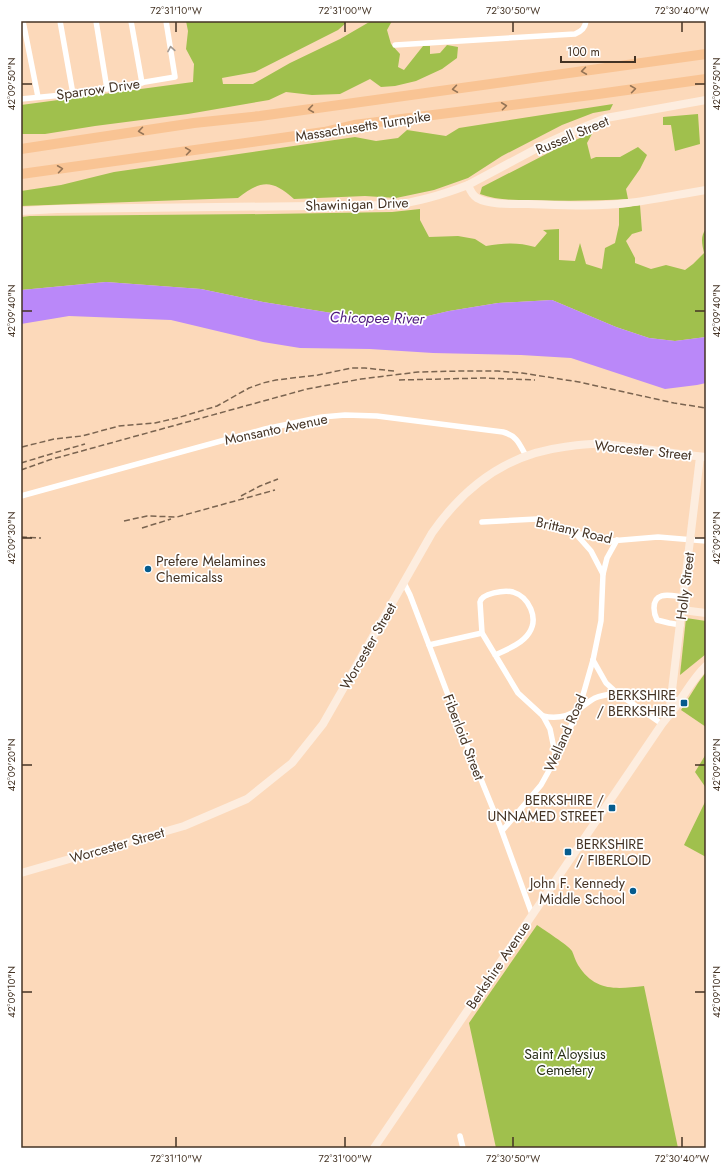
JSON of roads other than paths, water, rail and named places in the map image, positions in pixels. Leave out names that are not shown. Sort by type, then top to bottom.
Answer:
[{"type":"highway","name":"Massachusetts Turnpike","points":[[21,149],[706,54]]},
{"type":"highway","name":"Massachusetts Turnpike","points":[[21,174],[324,132],[369,123],[706,79]]},
{"type":"main road","name":"Russell Street","points":[[468,185],[545,144],[606,118],[706,100]]},
{"type":"main road","points":[[468,185],[471,193],[476,197],[484,200],[508,204],[606,205],[628,203],[706,190]]},
{"type":"main road","name":"Shawinigan Drive","points":[[21,211],[57,209],[392,205],[424,200],[468,185]]},
{"type":"main road","name":"Worcester Street","points":[[21,873],[184,826],[247,799],[292,763],[323,724],[432,534],[460,498],[473,486],[492,473],[526,456],[554,448],[581,444],[595,444],[703,457]]},
{"type":"main road","name":"Holly Street","points":[[669,715],[703,457]]},
{"type":"main road","points":[[682,610],[706,613]]},
{"type":"main road","name":"Berkshire Avenue","points":[[378,1146],[532,914],[572,858],[662,724],[699,672],[706,666]]},
{"type":"street","points":[[23,21],[38,97]]},
{"type":"street","points":[[60,21],[73,94]]},
{"type":"street","points":[[96,21],[107,89]]},
{"type":"street","points":[[131,21],[142,83]]},
{"type":"street","name":"Sparrow Drive","points":[[21,99],[73,94],[175,78],[166,21]]},
{"type":"street","points":[[395,44],[575,34],[582,31],[586,21]]},
{"type":"street","name":"Monsanto Avenue","points":[[21,496],[265,429],[306,420],[339,416],[385,417],[503,432],[510,434],[515,438],[526,456]]},
{"type":"street","name":"Brittany Road","points":[[482,522],[537,519],[576,533],[610,541],[658,537],[706,542]]},
{"type":"street","name":"Welland Road","points":[[576,533],[591,551],[603,574]]},
{"type":"street","name":"Welland Road","points":[[502,831],[542,785],[579,709],[593,660],[601,621],[603,574],[607,558],[617,540]]},
{"type":"street","name":"Fiberloid Street","points":[[404,582],[502,831],[532,914]]},
{"type":"street","points":[[495,655],[513,646],[525,637],[532,624],[533,615],[529,605],[522,597],[512,592],[491,593],[480,599],[482,633],[495,655],[518,692],[543,716],[550,729],[556,758]]},
{"type":"street","points":[[681,625],[657,620],[654,614],[654,603],[662,596],[670,595],[684,598]]},
{"type":"street","points":[[429,645],[482,633]]},
{"type":"street","points":[[593,660],[606,682],[617,694],[662,724]]},
{"type":"street","points":[[543,716],[565,716],[601,695],[617,694],[680,700]]},
{"type":"street","points":[[460,1136],[463,1148]]},
{"type":"railway","points":[[22,447],[54,439],[82,436],[119,426],[155,423],[177,418],[217,406],[249,388],[276,380],[318,375],[352,368],[394,371]]},
{"type":"railway","points":[[21,470],[49,460],[307,389],[361,379],[418,372],[498,371],[522,373],[579,382],[674,403],[706,408]]},
{"type":"railway","points":[[399,380],[485,378],[535,380]]},
{"type":"railway","points":[[21,463],[85,444]]},
{"type":"railway","points":[[241,496],[278,479]]},
{"type":"railway","points":[[124,521],[147,516],[177,517],[275,490]]},
{"type":"railway","points":[[142,528],[171,519]]},
{"type":"railway","points":[[21,537],[41,538]]},
{"type":"place","name":"Prefere Melamines Chemicalss","points":[[148,569]]},
{"type":"place","name":"BERKSHIRE / BERKSHIRE","points":[[684,703]]},
{"type":"place","name":"BERKSHIRE / UNNAMED STREET","points":[[612,808]]},
{"type":"place","name":"BERKSHIRE / FIBERLOID","points":[[568,852]]},
{"type":"place","name":"John F. Kennedy Middle School","points":[[633,891]]},
{"type":"water label","name":"Chicopee River","points":[[377,318]]},
{"type":"park label","name":"Saint Aloysius Cemetery","points":[[565,1062]]}]
